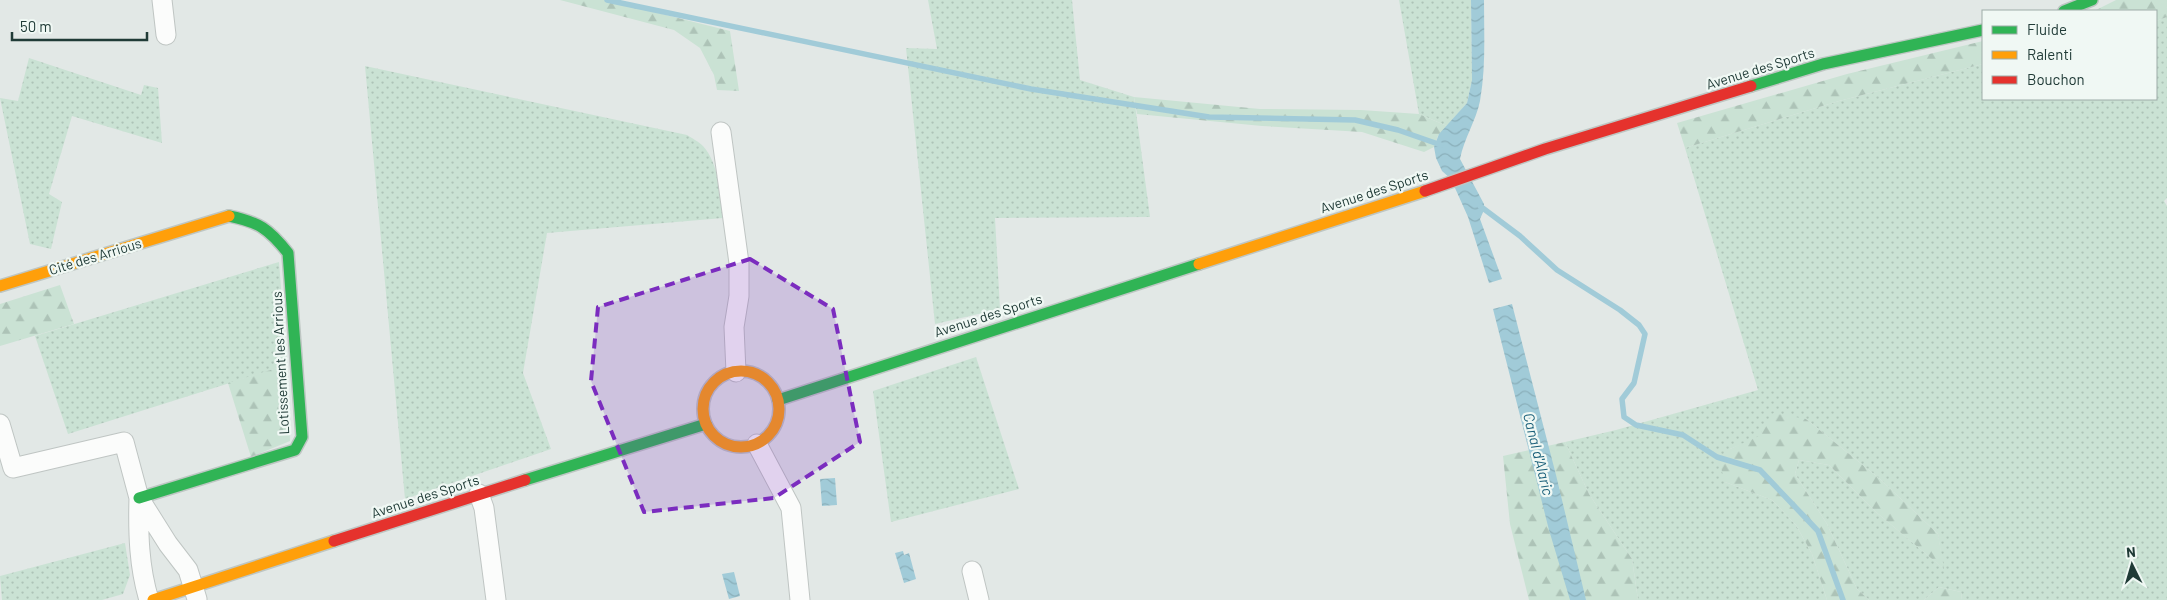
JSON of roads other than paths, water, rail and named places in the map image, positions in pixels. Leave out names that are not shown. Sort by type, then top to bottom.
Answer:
[{"type":"main road","points":[[2067,10],[2092,0]]},
{"type":"main road","name":"Avenue des Sports","points":[[778,400],[1483,172],[1545,149],[1823,64],[1982,30]]},
{"type":"main road","name":"Lotissement les Arrious","points":[[139,498],[295,450],[302,437],[288,253],[275,235],[258,222],[229,216],[191,227]]},
{"type":"main road","name":"Cité des Arrious","points":[[0,286],[191,227]]},
{"type":"main road","points":[[736,372],[748,372],[762,378],[774,390],[778,400],[780,410],[776,426],[766,438],[757,444],[744,447],[731,446],[719,440],[706,424],[704,401],[708,390],[725,375],[736,372]]},
{"type":"main road","name":"Avenue des Sports","points":[[151,600],[195,593],[479,494],[706,424]]},
{"type":"street","points":[[162,0],[166,35]]},
{"type":"street","points":[[721,132],[739,263],[739,296],[734,327],[736,372]]},
{"type":"street","points":[[0,424],[7,470],[124,442],[139,498],[139,546],[144,583],[151,600]]},
{"type":"street","points":[[757,444],[791,508],[800,600]]},
{"type":"street","points":[[479,494],[484,508],[496,600]]},
{"type":"street","points":[[139,498],[168,544],[188,570],[195,593]]},
{"type":"street","points":[[972,571],[979,600]]},
{"type":"water","points":[[1471,0],[1484,0],[1483,76],[1480,101],[1460,159],[1484,204],[1484,210],[1480,219],[1502,279],[1489,283],[1468,217],[1451,179],[1442,171],[1436,158],[1434,147],[1439,134],[1467,103],[1472,80]]},
{"type":"water","name":"Canal d'Alaric","points":[[1512,304],[1586,600],[1570,600],[1549,530],[1493,309]]},
{"type":"water","points":[[835,478],[837,505],[822,506],[820,479]]},
{"type":"water","points":[[903,551],[904,555],[909,553],[916,579],[904,583],[895,553]]},
{"type":"water","points":[[734,572],[740,596],[729,599],[722,574]]},
{"type":"waterway","points":[[607,0],[1031,89],[1209,117],[1355,120],[1398,130],[1441,145]]},
{"type":"waterway","points":[[1480,206],[1520,236],[1557,270],[1620,310],[1639,325],[1645,334],[1634,383],[1622,399],[1624,417],[1636,425],[1683,435],[1717,457],[1760,470],[1818,531],[1843,600]]}]
